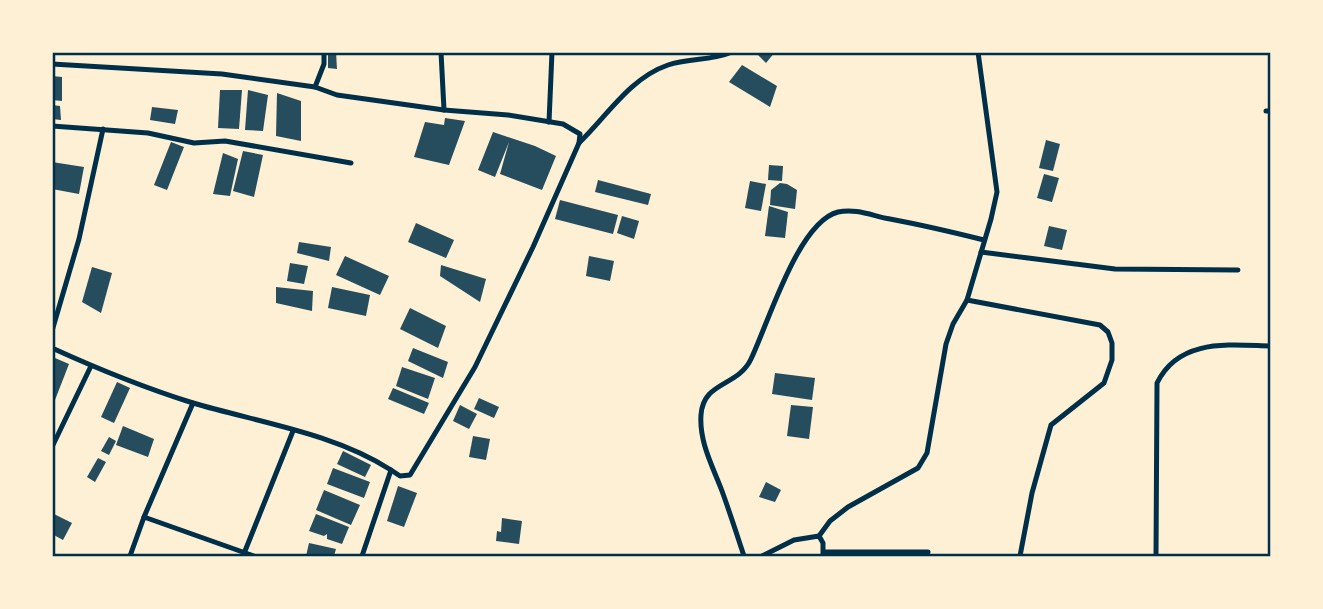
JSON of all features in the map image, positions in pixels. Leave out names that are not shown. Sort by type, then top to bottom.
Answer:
[{"type":"street","points":[[315,87],[324,64],[324,52]]},
{"type":"street","points":[[440,52],[444,110]]},
{"type":"street","points":[[550,122],[552,52]]},
{"type":"street","points":[[675,52],[676,62]]},
{"type":"street","points":[[579,143],[631,88],[650,72],[676,62],[700,60],[732,52]]},
{"type":"street","points":[[762,556],[793,540],[819,536],[830,521],[848,507],[918,468],[927,453],[946,344],[953,324],[967,300],[997,191],[978,52]]},
{"type":"street","points":[[52,64],[222,74],[315,87],[337,95],[563,124],[580,134],[579,143],[533,247],[475,367],[410,475],[400,476],[374,459],[293,431],[193,403],[92,366],[52,348]]},
{"type":"street","points":[[52,126],[148,133],[194,143],[225,141],[351,163]]},
{"type":"street","points":[[52,331],[79,239],[103,129]]},
{"type":"street","points":[[744,556],[703,441],[702,403],[708,393],[740,376],[748,365],[767,326],[783,281],[805,240],[821,220],[838,212],[862,212],[984,240]]},
{"type":"street","points":[[981,252],[1115,269],[1238,270]]},
{"type":"street","points":[[967,300],[1100,325],[1108,332],[1112,343],[1112,360],[1104,383],[1051,425],[1032,493],[1020,556]]},
{"type":"street","points":[[1156,556],[1157,383],[1163,370],[1179,357],[1215,344],[1270,346]]},
{"type":"street","points":[[52,447],[92,366]]},
{"type":"street","points":[[130,556],[193,403]]},
{"type":"street","points":[[244,555],[293,431]]},
{"type":"street","points":[[362,556],[391,470]]},
{"type":"street","points":[[144,517],[244,555],[254,556]]},
{"type":"street","points":[[819,536],[824,554],[928,552]]},
{"type":"building","points":[[328,52],[336,52],[337,69],[328,68]]},
{"type":"building","points":[[755,52],[775,52],[766,63]]},
{"type":"building","points":[[742,65],[777,86],[770,107],[729,82]]},
{"type":"building","points":[[52,76],[62,77],[62,101],[52,100]]},
{"type":"building","points":[[220,90],[242,90],[239,129],[218,128]]},
{"type":"building","points":[[248,90],[268,95],[263,131],[245,130]]},
{"type":"building","points":[[277,93],[301,101],[301,141],[276,136]]},
{"type":"building","points":[[52,105],[60,106],[61,120],[52,119]]},
{"type":"building","points":[[152,107],[178,110],[175,124],[150,120]]},
{"type":"building","points":[[445,118],[465,121],[449,165],[414,157],[425,122],[444,125]]},
{"type":"building","points":[[493,132],[556,156],[542,190],[500,174],[509,142],[495,177],[478,170]]},
{"type":"building","points":[[1046,140],[1060,144],[1053,171],[1039,168]]},
{"type":"building","points":[[171,142],[184,147],[167,190],[154,185]]},
{"type":"building","points":[[243,151],[263,155],[254,197],[233,191]]},
{"type":"building","points":[[223,153],[238,159],[230,196],[213,194]]},
{"type":"building","points":[[52,162],[84,167],[79,194],[52,189]]},
{"type":"building","points":[[769,165],[783,166],[782,181],[768,180]]},
{"type":"building","points":[[1044,174],[1059,178],[1052,202],[1037,198]]},
{"type":"building","points":[[598,180],[651,194],[648,205],[595,192]]},
{"type":"building","points":[[750,181],[766,184],[761,211],[745,208]]},
{"type":"building","points":[[780,183],[797,190],[795,209],[770,205],[771,190]]},
{"type":"building","points":[[560,200],[618,215],[613,234],[555,219]]},
{"type":"building","points":[[769,206],[788,212],[785,238],[765,236]]},
{"type":"building","points":[[622,216],[639,221],[634,239],[617,233]]},
{"type":"building","points":[[416,223],[454,240],[446,258],[408,242]]},
{"type":"building","points":[[1049,226],[1067,230],[1062,250],[1044,246]]},
{"type":"building","points":[[299,242],[331,247],[329,261],[297,253]]},
{"type":"building","points":[[345,256],[389,276],[380,295],[336,275]]},
{"type":"building","points":[[589,256],[614,261],[610,281],[586,276]]},
{"type":"building","points":[[290,263],[308,266],[304,284],[287,281]]},
{"type":"building","points":[[441,265],[486,279],[480,302],[440,276]]},
{"type":"building","points":[[92,267],[112,273],[101,313],[82,302]]},
{"type":"building","points":[[276,287],[313,291],[312,311],[276,303]]},
{"type":"building","points":[[332,287],[370,295],[366,316],[328,308]]},
{"type":"building","points":[[410,308],[446,326],[438,348],[400,329]]},
{"type":"building","points":[[413,348],[448,362],[443,378],[408,361]]},
{"type":"building","points":[[55,358],[69,364],[55,400],[52,399],[52,364]]},
{"type":"building","points":[[402,367],[435,378],[428,399],[396,386]]},
{"type":"building","points":[[775,373],[815,378],[812,400],[772,394]]},
{"type":"building","points":[[117,382],[130,388],[114,423],[101,417]]},
{"type":"building","points":[[393,388],[429,403],[424,414],[388,399]]},
{"type":"building","points":[[479,398],[499,407],[494,418],[474,409]]},
{"type":"building","points":[[460,405],[477,414],[469,429],[453,421]]},
{"type":"building","points":[[791,405],[813,407],[809,439],[787,436]]},
{"type":"building","points":[[123,426],[154,439],[148,457],[116,445]]},
{"type":"building","points":[[473,436],[490,439],[486,460],[469,457]]},
{"type":"building","points":[[109,437],[116,441],[109,455],[101,451]]},
{"type":"building","points":[[343,451],[371,465],[365,477],[337,464]]},
{"type":"building","points":[[98,458],[106,462],[95,482],[87,477]]},
{"type":"building","points":[[333,468],[370,482],[364,498],[327,484]]},
{"type":"building","points":[[766,482],[781,490],[775,502],[759,497]]},
{"type":"building","points":[[398,486],[417,493],[404,527],[387,521]]},
{"type":"building","points":[[324,490],[360,505],[351,525],[316,510]]},
{"type":"building","points":[[52,513],[72,523],[63,540],[52,534]]},
{"type":"building","points":[[316,514],[349,527],[342,544],[327,539],[327,534],[324,536],[309,531]]},
{"type":"building","points":[[502,518],[522,521],[519,544],[496,541],[497,531],[501,532]]},
{"type":"building","points":[[309,543],[336,549],[334,556],[306,556]]}]
